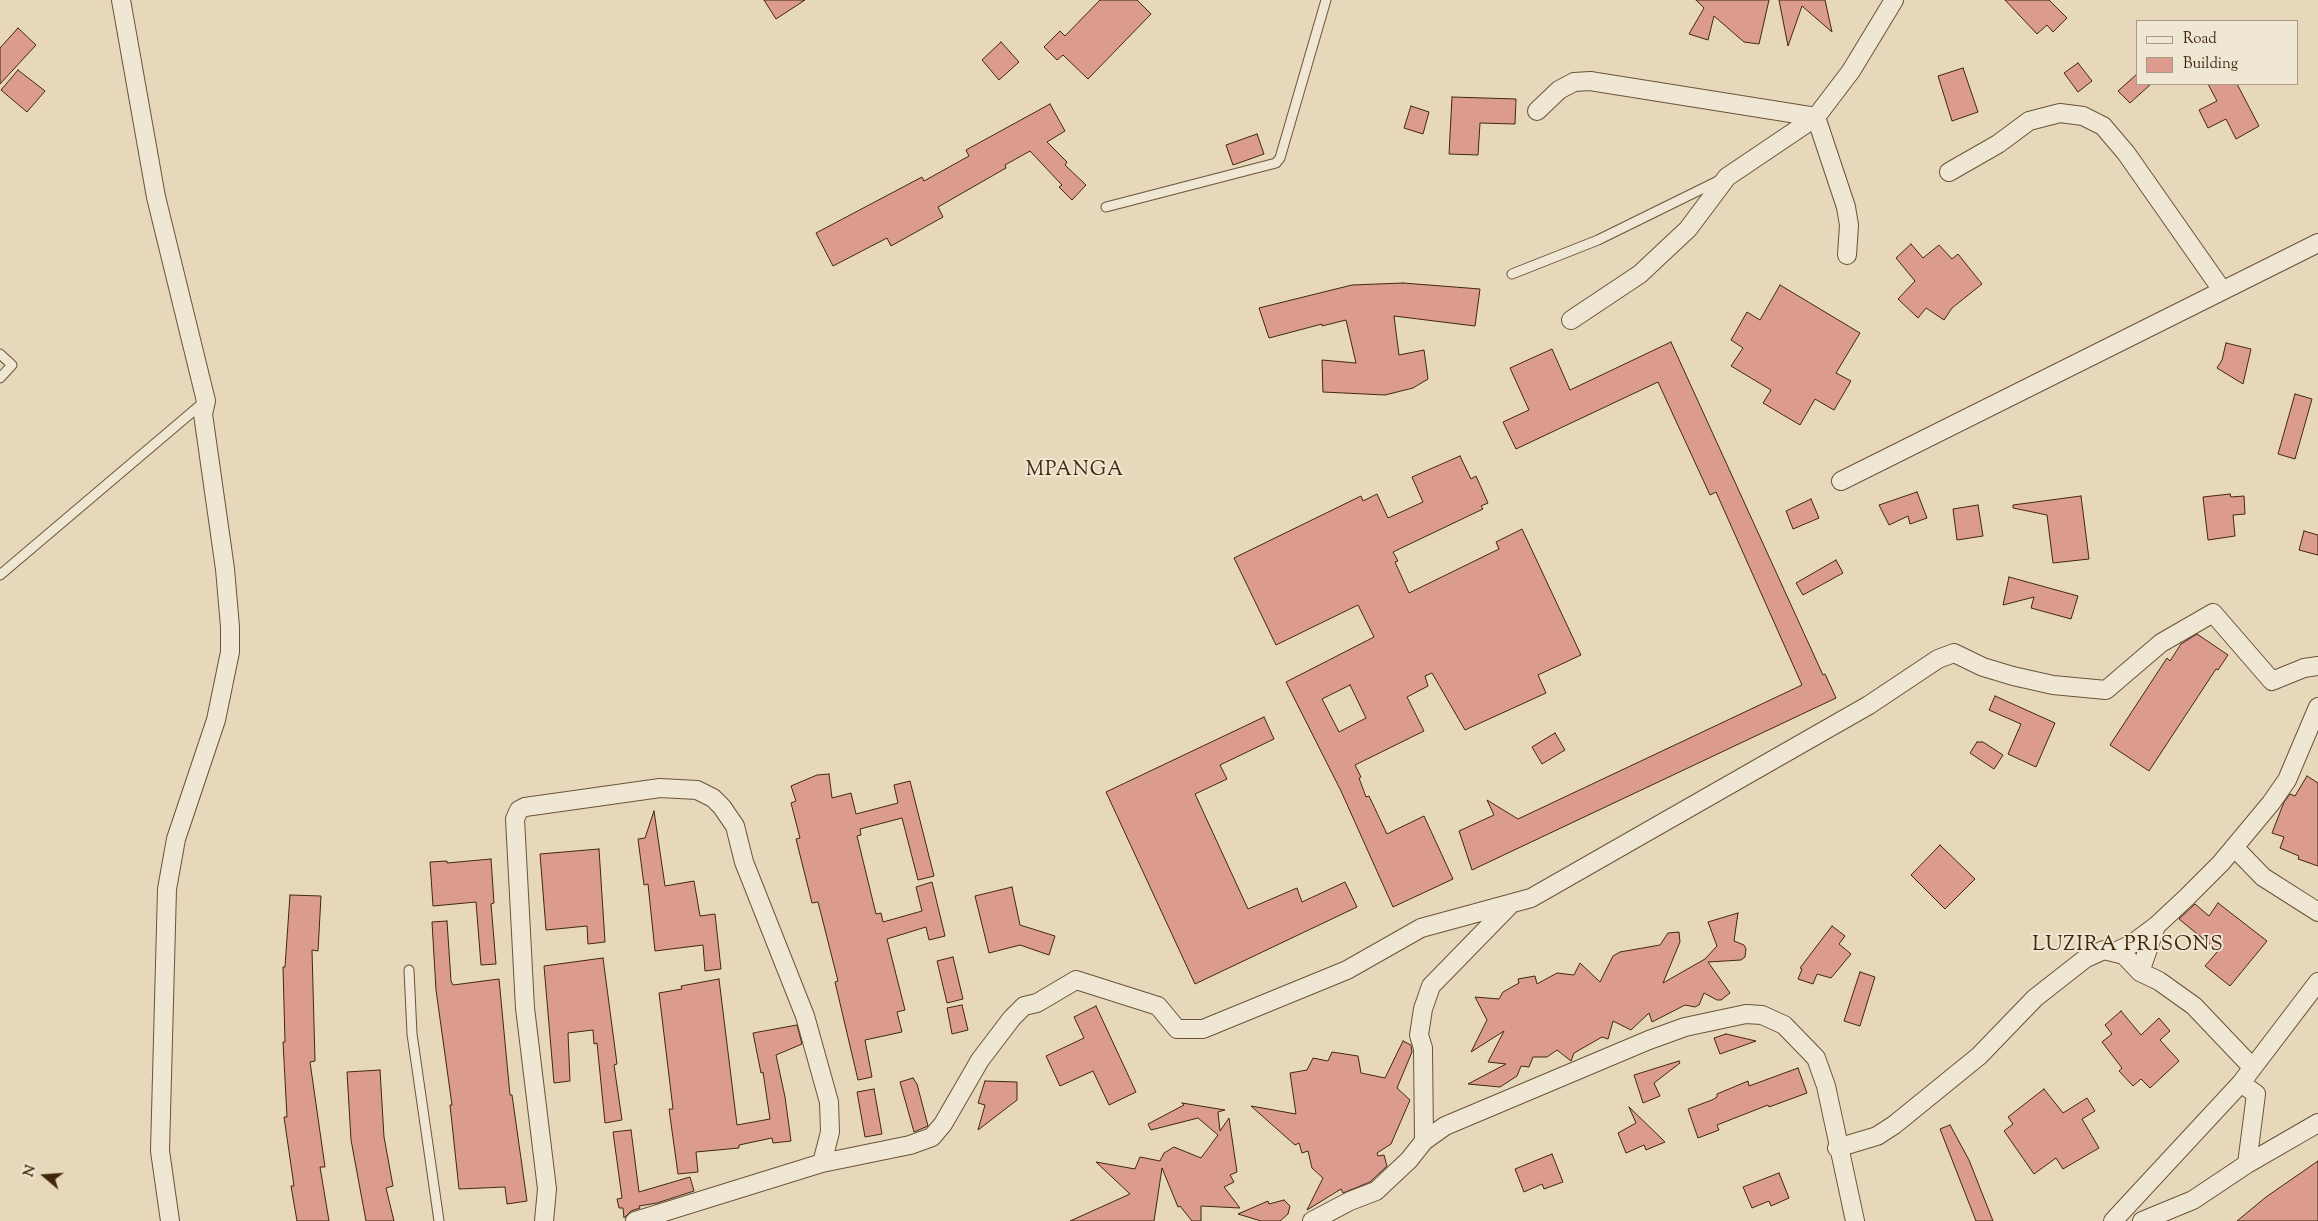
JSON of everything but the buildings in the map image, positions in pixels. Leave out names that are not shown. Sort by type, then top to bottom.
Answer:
[{"type":"street","points":[[121,0],[156,197],[206,401],[203,414],[225,569],[230,652],[216,720],[176,839],[167,889],[160,1151],[170,1221]]},
{"type":"street","points":[[1572,320],[1640,274],[1688,229],[1727,177],[1816,117],[1851,71],[1894,0]]},
{"type":"street","points":[[1537,111],[1559,90],[1574,82],[1590,80],[1816,117]]},
{"type":"street","points":[[1949,172],[1998,144],[2029,122],[2060,113],[2083,116],[2103,126],[2126,153],[2222,290]]},
{"type":"street","points":[[1816,117],[1846,207],[1849,225],[1847,255]]},
{"type":"street","points":[[1841,481],[2318,243]]},
{"type":"street","points":[[635,1221],[822,1163],[910,1145],[932,1137],[943,1124],[980,1060],[1012,1018],[1024,1006],[1038,1003],[1076,980],[1158,1006],[1177,1029],[1203,1029],[1347,970],[1420,928],[1531,898],[1869,705],[1938,659],[1954,653],[1983,667],[2013,676],[2052,685],[2106,690],[2162,642],[2213,613],[2272,681],[2304,668],[2318,666]]},
{"type":"street","points":[[2115,952],[2132,944],[2156,926],[2214,870],[2272,804],[2287,780],[2318,707]]},
{"type":"street","points":[[544,1221],[547,1189],[525,1008],[515,819],[519,810],[525,807],[660,788],[697,790],[713,798],[722,807],[735,826],[744,862],[805,1016],[829,1102],[830,1132],[822,1163]]},
{"type":"street","points":[[2234,847],[2263,877],[2318,912]]},
{"type":"street","points":[[1424,1141],[1423,1048],[1418,1035],[1423,1009],[1431,986],[1510,904]]},
{"type":"street","points":[[2140,972],[2156,926]]},
{"type":"street","points":[[1837,1148],[1877,1136],[1894,1125],[1979,1056],[2035,998],[2086,958],[2104,950],[2124,956],[2140,972],[2159,981],[2194,1006],[2252,1067]]},
{"type":"street","points":[[2115,1221],[2241,1083],[2318,982]]},
{"type":"street","points":[[1312,1221],[1376,1190],[1410,1160],[1424,1141],[1446,1126],[1649,1040],[1685,1027],[1746,1014],[1762,1015],[1784,1025],[1816,1058],[1826,1086],[1837,1148],[1850,1191],[1855,1221]]},
{"type":"street","points":[[2241,1083],[2256,1094],[2248,1164]]},
{"type":"street","points":[[2142,1221],[2193,1200],[2248,1164],[2318,1123]]},
{"type":"lane","points":[[1106,207],[1276,163],[1280,158],[1326,0]]},
{"type":"lane","points":[[1512,274],[1598,240],[1727,177]]},
{"type":"lane","points":[[0,354],[12,365],[0,378]]},
{"type":"lane","points":[[0,575],[206,401]]},
{"type":"lane","points":[[409,970],[412,1034],[439,1221]]},
{"type":"district","name":"MPANGA","points":[[1075,472]]},
{"type":"district","name":"LUZIRA PRISONS","points":[[2128,946]]}]
